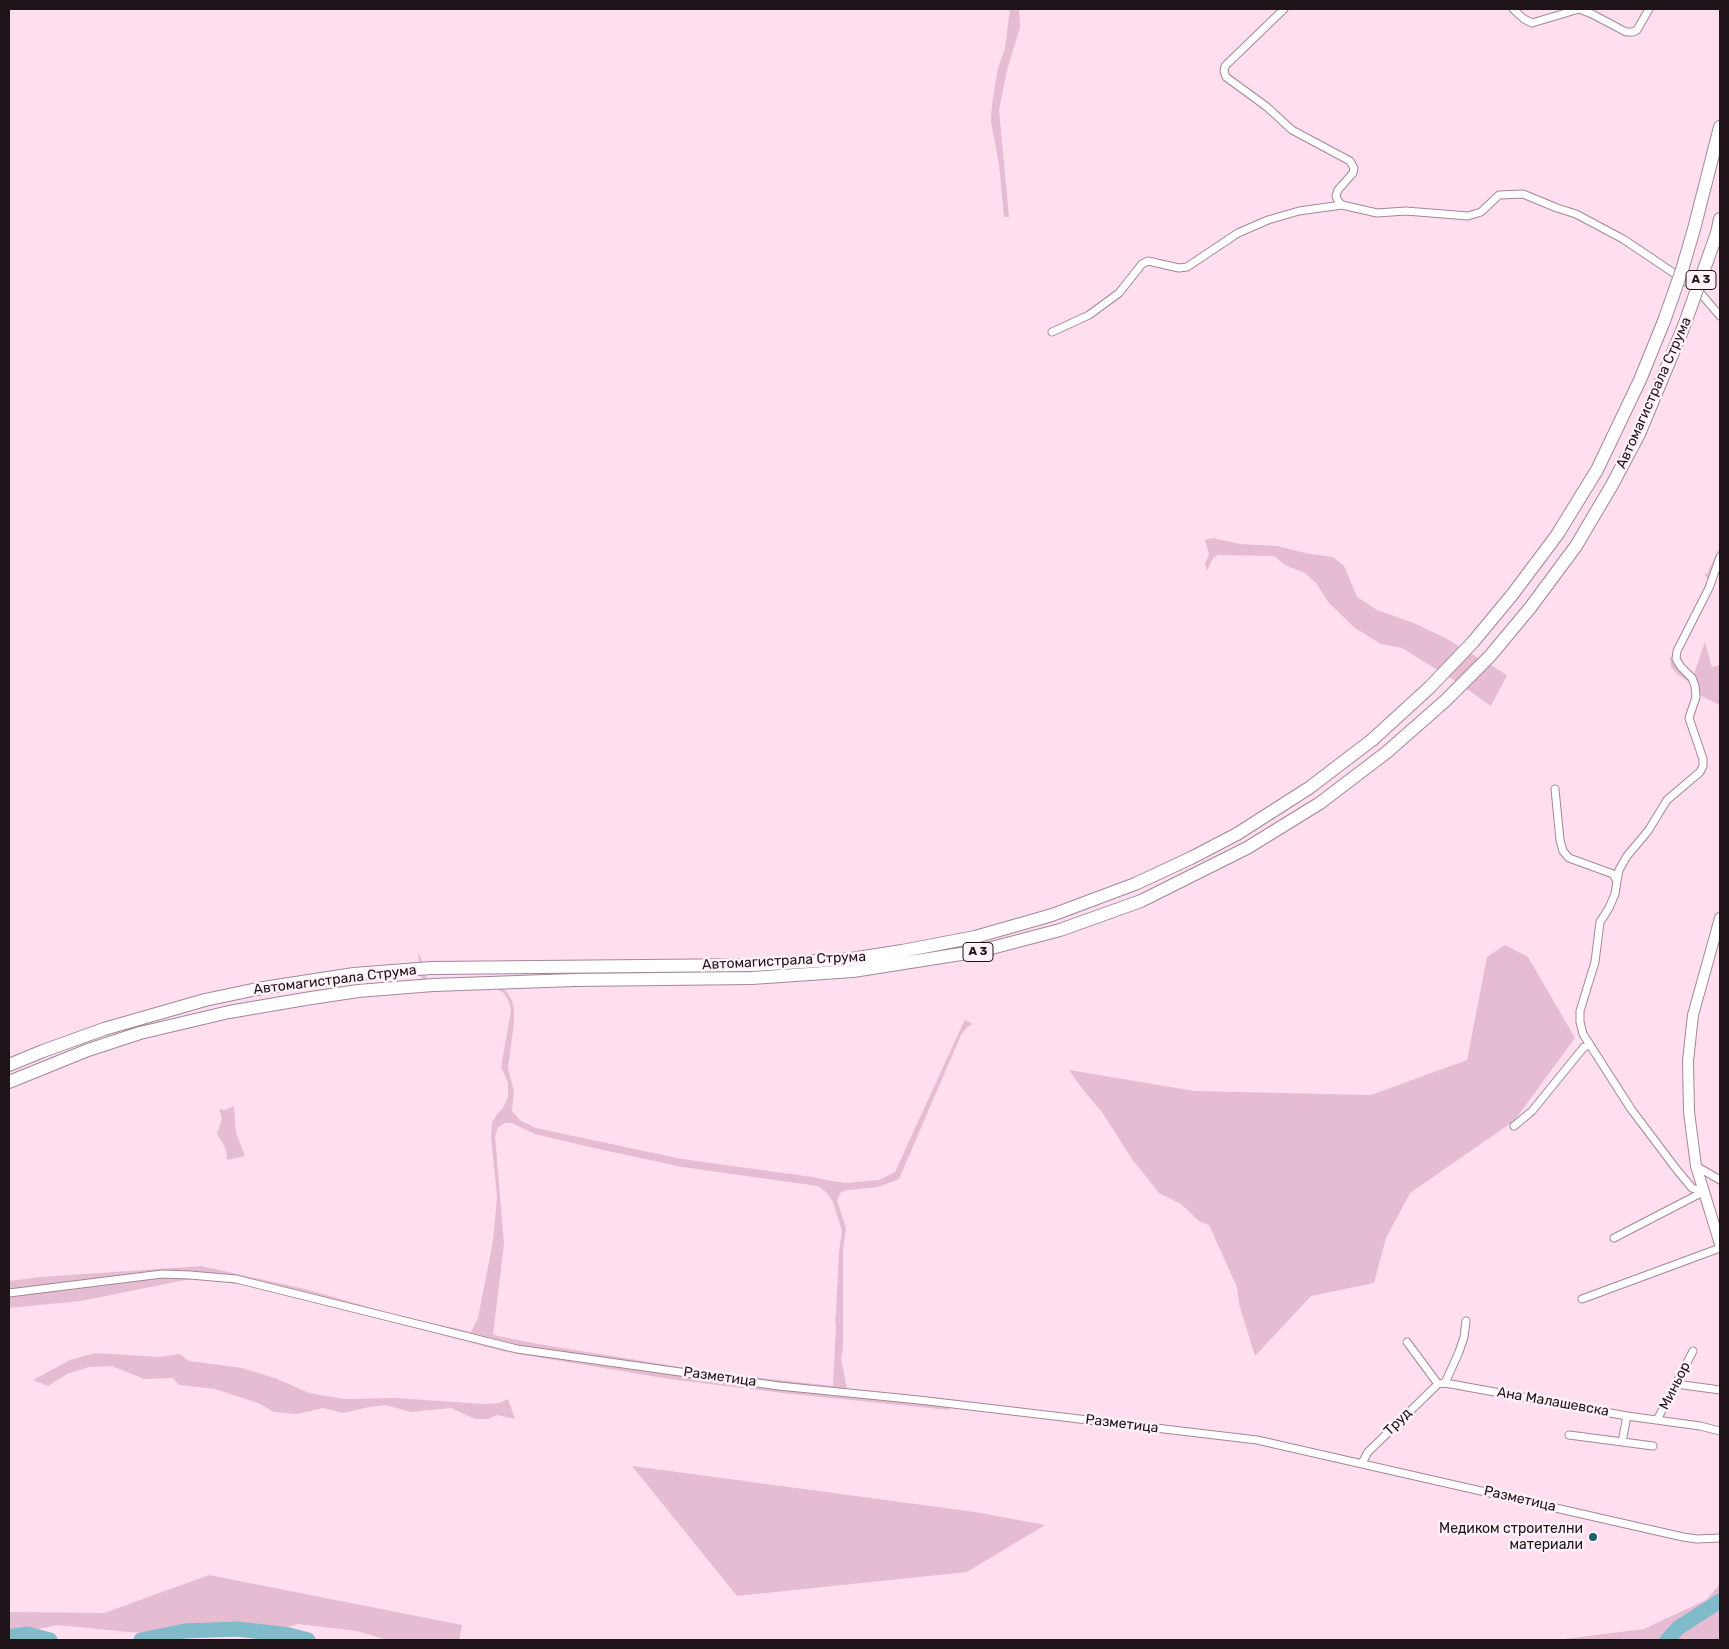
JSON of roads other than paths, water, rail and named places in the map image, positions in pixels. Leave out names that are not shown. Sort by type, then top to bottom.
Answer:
[{"type":"highway","name":"Автомагистрала Струма","points":[[9,1065],[43,1050],[142,1017],[205,1000],[354,974],[431,968],[752,965],[851,959],[902,951],[974,937],[1052,915],[1143,880],[1237,834],[1309,788],[1372,740],[1430,687],[1467,648],[1512,595],[1556,535],[1597,470],[1640,380],[1664,321],[1694,229],[1720,127]]},
{"type":"highway","name":"Автомагистрала Струма","points":[[9,1082],[88,1050],[181,1022],[358,990],[433,984],[531,981],[752,978],[853,971],[980,952],[1060,930],[1141,901],[1247,848],[1320,803],[1387,752],[1445,701],[1490,656],[1530,608],[1576,546],[1639,434],[1684,326],[1717,233],[1720,219]]},
{"type":"main road","points":[[1720,918],[1693,1015],[1688,1061],[1690,1112],[1696,1166],[1720,1246]]},
{"type":"street","points":[[1284,9],[1225,66],[1224,71],[1226,77],[1267,107],[1292,130],[1350,161],[1354,168],[1353,173],[1338,190],[1336,196],[1342,205]]},
{"type":"street","points":[[1513,9],[1524,19],[1532,23],[1579,9],[1626,32],[1637,30],[1649,9]]},
{"type":"street","points":[[1052,332],[1089,315],[1119,293],[1142,264],[1148,261],[1179,268],[1187,266],[1238,233],[1268,220],[1299,211],[1342,205],[1377,213],[1406,211],[1468,216],[1481,212],[1500,196],[1523,194],[1576,214],[1623,239],[1656,263],[1696,288],[1720,316]]},
{"type":"street","points":[[1703,1192],[1692,1188],[1631,1109],[1583,1034],[1580,1011],[1595,962],[1600,922],[1615,894],[1619,870],[1667,800],[1700,772],[1702,766],[1703,758],[1689,718],[1696,697],[1696,686],[1692,678],[1680,667],[1676,659],[1677,651],[1709,588],[1720,557]]},
{"type":"street","points":[[1555,789],[1560,840],[1563,851],[1569,858],[1613,874],[1617,881]]},
{"type":"street","points":[[1514,1126],[1532,1111],[1584,1047],[1590,1045]]},
{"type":"street","points":[[1696,1166],[1720,1180]]},
{"type":"street","points":[[1614,1238],[1703,1192]]},
{"type":"street","points":[[1582,1299],[1720,1246]]},
{"type":"street","name":"Разметица","points":[[9,1293],[162,1274],[236,1279],[517,1349],[779,1386],[919,1400],[1257,1440],[1683,1537],[1720,1538]]},
{"type":"street","name":"Труд","points":[[1362,1464],[1368,1452],[1442,1383],[1459,1352],[1464,1337],[1466,1321]]},
{"type":"street","points":[[1407,1342],[1442,1383]]},
{"type":"street","name":"Миньор","points":[[1657,1420],[1693,1351]]},
{"type":"street","name":"Ана Малашевска","points":[[1442,1383],[1627,1416],[1700,1426],[1720,1431]]},
{"type":"street","points":[[1676,1384],[1720,1390]]},
{"type":"street","points":[[1622,1442],[1627,1416]]},
{"type":"street","points":[[1569,1435],[1653,1446]]},
{"type":"waterway","points":[[1667,1640],[1678,1628],[1720,1601]]},
{"type":"waterway","points":[[141,1640],[185,1631],[238,1629],[289,1635],[308,1640]]},
{"type":"waterway","points":[[9,1637],[27,1634],[50,1640]]},
{"type":"place","name":"Медиком строителни материали","points":[[1593,1537]]}]
